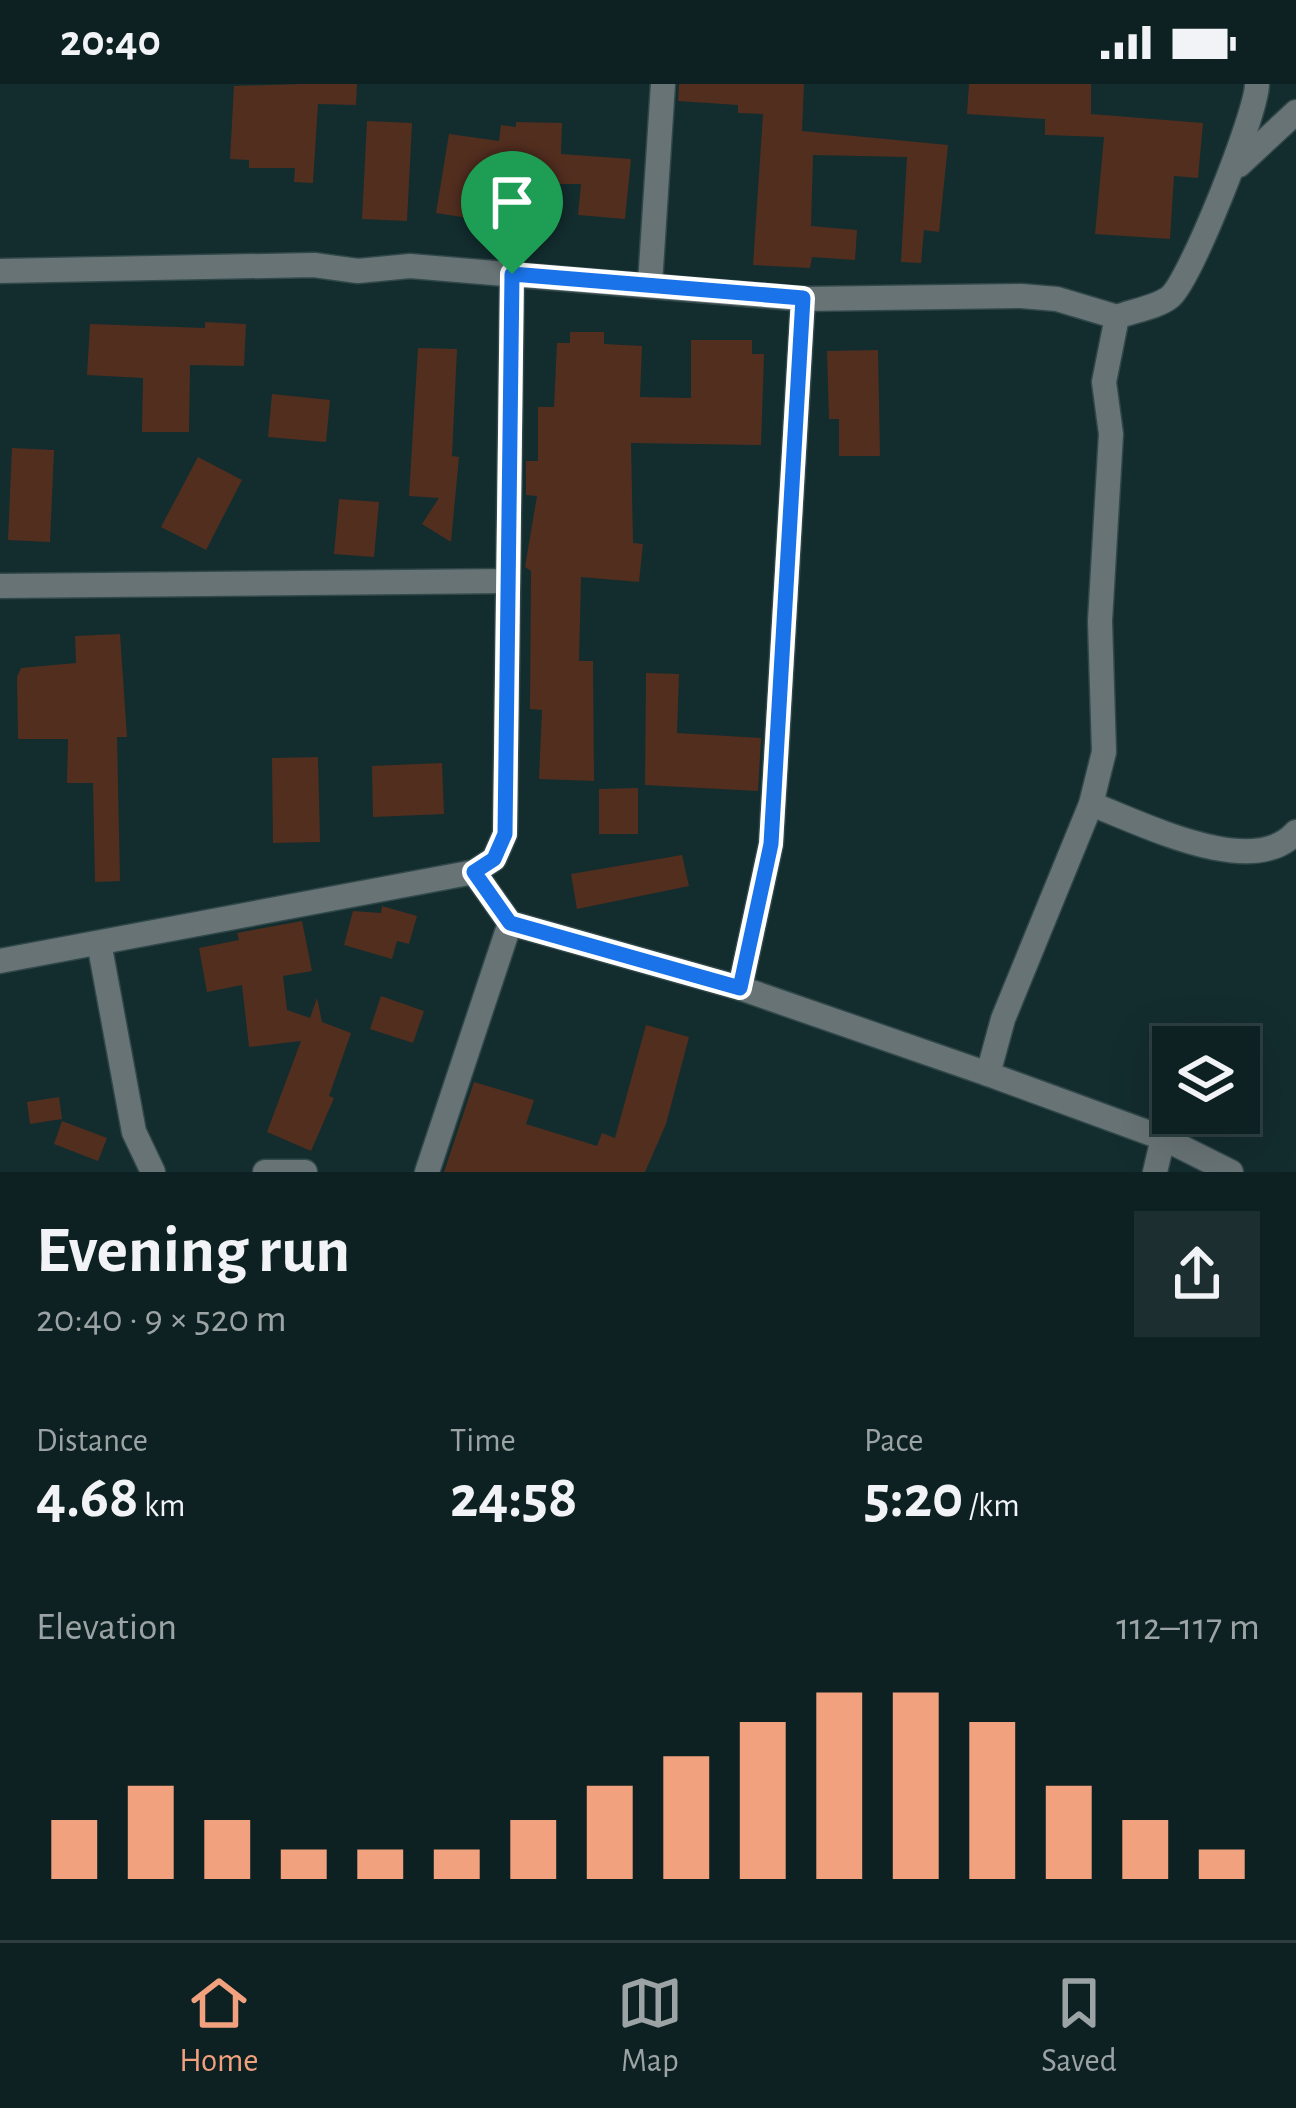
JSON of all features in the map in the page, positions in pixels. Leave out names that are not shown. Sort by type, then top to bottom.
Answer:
[{"type":"street","points":[[650,284],[663,84]]},
{"type":"street","points":[[0,271],[314,265],[358,271],[410,266],[803,298],[1021,296],[1057,299],[1118,317],[1169,298],[1233,171],[1257,103],[1257,84]]},
{"type":"street","points":[[1233,171],[1296,112]]},
{"type":"street","points":[[0,962],[474,872],[494,859],[505,834],[512,274]]},
{"type":"street","points":[[740,988],[771,844],[803,298]]},
{"type":"street","points":[[988,1074],[1003,1019],[1091,804],[1104,752],[1100,621],[1111,434],[1104,382],[1118,317]]},
{"type":"street","points":[[0,586],[508,581]]},
{"type":"street","points":[[1091,804],[1204,845],[1265,852],[1296,866]]},
{"type":"street","points":[[1265,852],[1280,847],[1296,832]]},
{"type":"street","points":[[474,872],[510,923],[740,988],[1163,1138],[1231,1172]]},
{"type":"street","points":[[427,1172],[510,923]]},
{"type":"street","points":[[101,953],[134,1132],[153,1172]]},
{"type":"street","points":[[1155,1172],[1163,1138]]},
{"type":"street","points":[[265,1172],[304,1172]]},
{"type":"building","points":[[357,84],[356,105],[318,104],[313,183],[294,182],[295,168],[249,168],[249,160],[230,159],[234,86]]},
{"type":"building","points":[[679,84],[804,84],[802,131],[948,145],[939,232],[924,230],[921,263],[901,262],[907,157],[813,155],[811,226],[857,230],[855,260],[812,257],[810,268],[753,265],[763,114],[738,113],[738,105],[678,101]]},
{"type":"building","points":[[969,84],[1091,84],[1091,114],[1203,123],[1198,178],[1174,176],[1170,239],[1095,234],[1104,137],[1045,135],[1045,119],[967,114]]},
{"type":"building","points":[[367,121],[412,123],[407,221],[362,219]]},
{"type":"building","points":[[516,122],[562,123],[561,154],[631,159],[625,219],[578,215],[581,184],[474,184],[468,218],[436,213],[449,134],[499,141],[501,125],[516,127]]},
{"type":"building","points":[[205,322],[246,324],[244,366],[190,365],[189,432],[142,432],[143,378],[87,375],[90,324],[205,328]]},
{"type":"building","points":[[570,332],[604,332],[604,344],[642,346],[640,397],[691,398],[691,340],[752,340],[752,354],[764,354],[761,445],[631,443],[633,543],[643,544],[639,582],[581,577],[579,661],[593,661],[594,781],[539,779],[542,710],[530,709],[531,571],[525,567],[537,496],[526,495],[526,461],[538,461],[538,407],[554,407],[557,343],[570,343]]},
{"type":"building","points":[[418,348],[457,349],[452,456],[459,457],[451,542],[422,524],[439,498],[409,496]]},
{"type":"building","points":[[878,350],[880,456],[839,456],[839,419],[829,419],[827,351]]},
{"type":"building","points":[[272,394],[330,400],[326,442],[268,437]]},
{"type":"building","points":[[12,448],[54,450],[50,542],[8,540]]},
{"type":"building","points":[[198,457],[242,480],[206,550],[161,527]]},
{"type":"building","points":[[339,499],[379,502],[374,557],[334,554]]},
{"type":"building","points":[[120,634],[127,737],[117,737],[120,881],[95,882],[93,783],[67,783],[68,739],[18,739],[17,677],[21,668],[76,663],[75,636]]},
{"type":"building","points":[[646,673],[679,674],[677,733],[761,738],[758,791],[645,785]]},
{"type":"building","points":[[318,757],[320,842],[273,843],[272,758]]},
{"type":"building","points":[[442,763],[444,814],[373,817],[372,766]]},
{"type":"building","points":[[638,788],[638,834],[599,834],[599,789]]},
{"type":"building","points":[[682,855],[689,886],[577,909],[571,874]]},
{"type":"building","points":[[382,906],[417,916],[409,944],[397,941],[392,959],[344,945],[353,911],[381,913]]},
{"type":"building","points":[[302,921],[312,971],[283,976],[287,1010],[310,1018],[317,998],[322,1022],[351,1033],[329,1096],[334,1098],[311,1151],[267,1132],[301,1041],[249,1047],[242,985],[207,992],[199,948],[239,940],[237,933]]},
{"type":"building","points":[[381,996],[424,1011],[413,1043],[370,1029]]},
{"type":"building","points":[[646,1025],[689,1037],[666,1124],[645,1172],[444,1172],[474,1082],[534,1100],[526,1124],[597,1146],[602,1133],[615,1138]]},
{"type":"building","points":[[59,1097],[62,1119],[30,1124],[27,1102]]},
{"type":"building","points":[[62,1121],[107,1138],[98,1161],[54,1144]]},
{"type":"route","points":[[512,274],[803,298],[771,844],[740,988],[510,923],[474,872],[494,859],[505,834],[512,274]]}]
